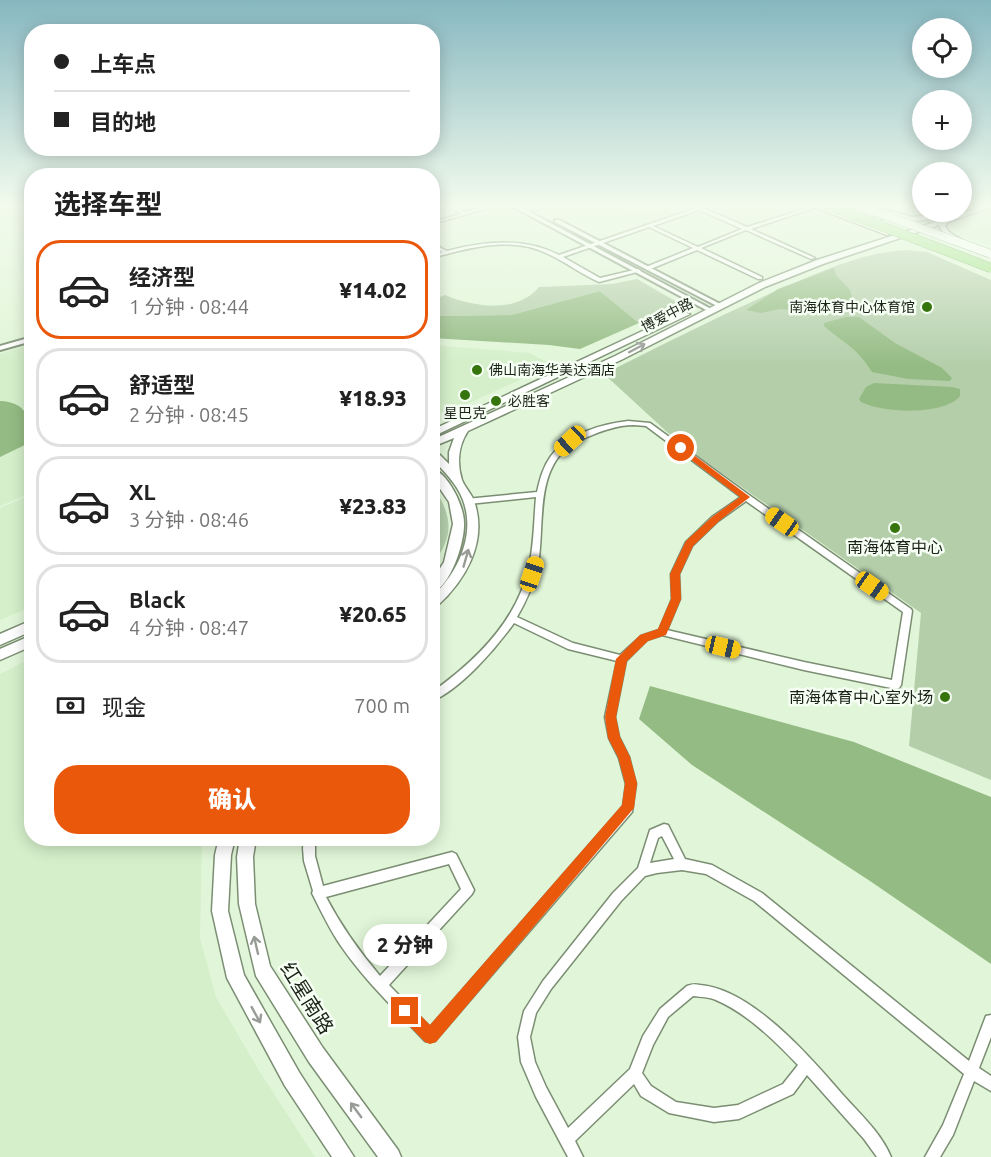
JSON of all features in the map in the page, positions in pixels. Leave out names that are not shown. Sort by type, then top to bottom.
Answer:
[{"type":"highway","points":[[959,258],[991,270]]},
{"type":"main road","name":"博爱中路","points":[[440,440],[618,358],[760,278],[813,258]]},
{"type":"main road","name":"博爱中路","points":[[440,431],[711,306],[832,258]]},
{"type":"main road","points":[[440,424],[474,416]]},
{"type":"main road","points":[[440,598],[465,566],[473,515],[469,501],[458,480],[452,457],[455,443],[463,430]]},
{"type":"main road","points":[[440,461],[458,480]]},
{"type":"main road","points":[[440,479],[446,485],[454,502],[459,525],[450,562],[440,579]]},
{"type":"main road","points":[[0,640],[24,629]]},
{"type":"main road","points":[[0,655],[24,644]]},
{"type":"main road","points":[[225,846],[220,911],[236,978],[292,1079],[344,1157]]},
{"type":"main road","name":"红星南路","points":[[247,846],[247,904],[262,970],[316,1055],[391,1157]]},
{"type":"street","points":[[561,258],[599,280],[638,272]]},
{"type":"street","points":[[612,258],[711,306]]},
{"type":"street","points":[[629,258],[711,306]]},
{"type":"street","points":[[648,268],[673,258]]},
{"type":"street","points":[[718,258],[760,278]]},
{"type":"street","points":[[0,346],[24,339]]},
{"type":"street","points":[[308,846],[307,850],[318,893],[344,940],[380,985],[430,1036],[627,808],[631,783],[624,757],[614,738],[610,717],[622,659],[644,638],[662,632],[896,685],[908,611],[746,497],[648,424],[634,421],[587,433],[570,441],[553,456],[544,475],[539,494],[537,558],[527,590],[512,618],[496,639],[457,680],[440,692]]},
{"type":"street","points":[[469,501],[539,494]]},
{"type":"street","points":[[662,632],[676,599],[675,574],[689,544],[715,519],[746,497]]},
{"type":"street","points":[[512,618],[571,646],[622,659]]},
{"type":"street","points":[[576,1157],[528,1062],[524,1037],[531,1011],[547,985],[610,905],[642,871],[654,834],[664,829],[682,864]]},
{"type":"street","points":[[318,893],[453,858],[468,890],[380,985]]},
{"type":"street","points":[[642,871],[682,864],[708,869],[758,897],[971,1071],[991,1084]]},
{"type":"street","points":[[566,1140],[635,1074],[648,1041],[664,1013],[691,990],[716,993],[746,1011],[771,1031],[880,1148],[884,1157]]},
{"type":"street","points":[[932,1157],[948,1130],[991,1021]]},
{"type":"street","points":[[635,1074],[646,1091],[674,1108],[714,1115],[739,1112],[788,1089],[806,1066]]},
{"type":"shaded area","name":"南海体育中心","points":[[860,258],[941,258],[991,280],[991,780],[909,746],[921,613],[679,443],[604,374],[762,297],[814,274]]},
{"type":"shaded area","points":[[834,268],[836,275],[850,290],[854,304],[852,309],[816,312],[780,309],[761,313],[746,310],[778,289]]},
{"type":"shaded area","points":[[637,279],[677,302],[676,306],[666,310],[670,312],[639,323],[600,291],[511,315],[440,316],[440,297],[445,295],[468,303],[494,306],[519,301],[530,296],[539,287],[612,284]]},
{"type":"shaded area","points":[[600,291],[639,323],[580,349],[440,338],[440,316],[511,315]]},
{"type":"shaded area","points":[[846,317],[859,317],[895,343],[942,368],[952,378],[950,381],[908,379],[872,372],[855,350],[824,326],[824,323]]},
{"type":"shaded area","points":[[24,346],[24,496],[0,506],[0,354]]},
{"type":"shaded area","points":[[440,346],[530,353],[552,365],[450,412],[440,411]]},
{"type":"shaded area","points":[[874,383],[952,387],[960,389],[960,396],[941,407],[927,410],[883,409],[861,402],[859,399],[866,387]]},
{"type":"shaded area","points":[[0,401],[16,405],[24,412],[24,445],[0,457]]},
{"type":"shaded area","points":[[440,497],[448,525],[445,544],[440,554]]},
{"type":"shaded area","points":[[24,498],[24,610],[0,620],[0,508]]},
{"type":"shaded area","points":[[24,662],[24,846],[202,846],[200,938],[216,997],[258,1069],[315,1157],[0,1157],[0,674]]},
{"type":"shaded area","points":[[650,686],[854,742],[991,797],[991,964],[870,881],[692,765],[639,719]]},
{"type":"place","name":"南海体育中心体育馆","points":[[927,307]]},
{"type":"place","name":"佛山南海华美达酒店","points":[[477,370]]},
{"type":"place","name":"星巴克","points":[[465,395]]},
{"type":"place","name":"必胜客","points":[[496,401]]},
{"type":"place","name":"南海体育中心","points":[[895,528]]},
{"type":"place","name":"南海体育中心室外场","points":[[945,697]]},
{"type":"route","points":[[405,1011],[430,1036],[627,808],[631,783],[624,757],[614,738],[610,717],[622,659],[644,638],[662,632],[676,599],[675,574],[689,544],[715,519],[746,497],[681,448]]}]
